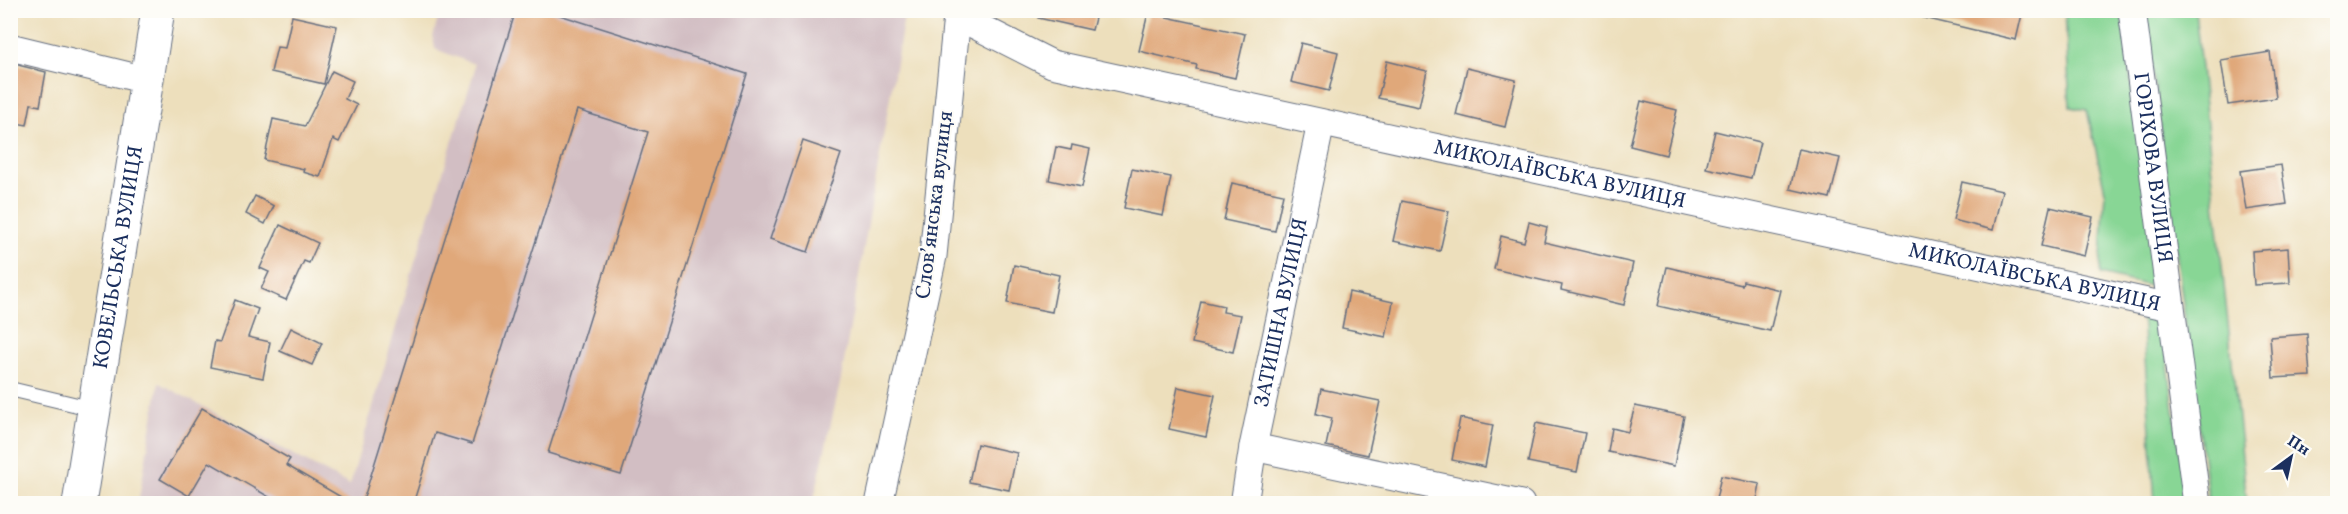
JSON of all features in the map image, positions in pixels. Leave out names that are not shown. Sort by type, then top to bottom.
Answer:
[{"type":"main road","name":"КОВЕЛЬСЬКА ВУЛИЦЯ","points":[[79,504],[158,10]]},
{"type":"street","name":"ГОРІХОВА ВУЛИЦЯ","points":[[2132,10],[2197,504]]},
{"type":"street","name":"МИКОЛАЇВСЬКА ВУЛИЦЯ","points":[[956,13],[1052,64],[2170,307]]},
{"type":"street","name":"Словʼянська вулиця","points":[[879,504],[933,256],[956,13]]},
{"type":"street","points":[[10,47],[146,80]]},
{"type":"street","name":"ЗАТИШНА ВУЛИЦЯ","points":[[1244,504],[1253,447],[1321,123]]},
{"type":"street","points":[[1253,447],[1521,504]]},
{"type":"lane","points":[[10,388],[94,409]]},
{"type":"shaded area","points":[[440,11],[905,11],[841,379],[813,503],[138,504],[159,383],[350,485],[412,272],[474,72],[474,64],[435,49],[433,37]]},
{"type":"green space","points":[[2065,11],[2121,11],[2159,288],[2100,274],[2105,191],[2087,110],[2070,107]]},
{"type":"green space","points":[[2145,11],[2195,11],[2247,503],[2209,503]]},
{"type":"green space","points":[[2142,315],[2162,318],[2186,503],[2155,503]]},
{"type":"building","points":[[516,10],[544,10],[747,74],[621,475],[548,453],[648,132],[577,110],[472,444],[435,433],[413,504],[362,504]]},
{"type":"building","points":[[1039,10],[1097,10],[1092,30],[1038,18]]},
{"type":"building","points":[[1921,10],[2023,10],[2016,40],[1920,17]]},
{"type":"building","points":[[1148,13],[1245,34],[1235,78],[1196,69],[1197,65],[1139,51]]},
{"type":"building","points":[[292,16],[337,26],[324,84],[271,72],[277,47],[285,48]]},
{"type":"building","points":[[1301,43],[1338,52],[1329,91],[1291,82]]},
{"type":"building","points":[[2270,52],[2276,98],[2228,105],[2221,60]]},
{"type":"building","points":[[1387,61],[1427,71],[1419,107],[1378,98]]},
{"type":"building","points":[[10,63],[46,72],[40,106],[31,104],[27,125],[10,122]]},
{"type":"building","points":[[1467,68],[1516,80],[1505,127],[1456,115]]},
{"type":"building","points":[[332,71],[353,81],[345,99],[357,105],[339,142],[333,139],[320,177],[303,172],[304,169],[264,160],[273,119],[305,126]]},
{"type":"building","points":[[1641,101],[1677,110],[1666,155],[1630,146]]},
{"type":"building","points":[[1715,131],[1760,142],[1751,178],[1706,168]]},
{"type":"building","points":[[803,141],[841,154],[808,252],[770,239]]},
{"type":"building","points":[[1072,145],[1090,149],[1082,187],[1049,180],[1056,147],[1071,150]]},
{"type":"building","points":[[1799,149],[1840,158],[1830,198],[1790,189]]},
{"type":"building","points":[[2281,165],[2287,204],[2246,210],[2240,171]]},
{"type":"building","points":[[1132,169],[1171,177],[1163,216],[1124,208]]},
{"type":"building","points":[[1962,182],[2002,191],[1993,230],[1953,220]]},
{"type":"building","points":[[1232,183],[1283,194],[1275,231],[1224,220]]},
{"type":"building","points":[[255,196],[274,206],[265,224],[246,214]]},
{"type":"building","points":[[1402,201],[1449,211],[1440,251],[1393,241]]},
{"type":"building","points":[[2050,207],[2093,217],[2084,256],[2041,246]]},
{"type":"building","points":[[1529,222],[1547,227],[1544,242],[1633,263],[1624,305],[1561,290],[1562,285],[1494,269],[1501,236],[1524,242]]},
{"type":"building","points":[[280,225],[318,243],[309,263],[304,261],[286,300],[261,289],[269,272],[260,268]]},
{"type":"building","points":[[2288,248],[2290,283],[2254,285],[2252,251]]},
{"type":"building","points":[[1014,265],[1059,275],[1052,312],[1007,303]]},
{"type":"building","points":[[1667,267],[1742,285],[1743,281],[1780,290],[1770,331],[1658,306]]},
{"type":"building","points":[[1349,292],[1393,302],[1386,337],[1342,328]]},
{"type":"building","points":[[235,300],[258,309],[248,337],[270,342],[263,378],[210,367],[215,341],[220,342]]},
{"type":"building","points":[[1201,301],[1224,306],[1223,312],[1241,315],[1233,352],[1192,343]]},
{"type":"building","points":[[291,328],[322,343],[312,365],[280,351]]},
{"type":"building","points":[[2307,334],[2310,376],[2273,378],[2270,337]]},
{"type":"building","points":[[1178,387],[1215,395],[1206,437],[1169,429]]},
{"type":"building","points":[[1321,389],[1380,401],[1368,455],[1326,446],[1332,418],[1316,414]]},
{"type":"building","points":[[1635,406],[1684,416],[1674,466],[1608,452],[1612,428],[1628,432]]},
{"type":"building","points":[[202,408],[290,459],[286,465],[353,504],[281,504],[209,462],[189,496],[160,479]]},
{"type":"building","points":[[1460,418],[1493,425],[1485,467],[1452,460]]},
{"type":"building","points":[[1536,423],[1585,433],[1577,472],[1528,462]]},
{"type":"building","points":[[977,444],[1017,453],[1009,490],[969,482]]},
{"type":"building","points":[[1721,476],[1760,484],[1756,504],[1715,504]]}]
